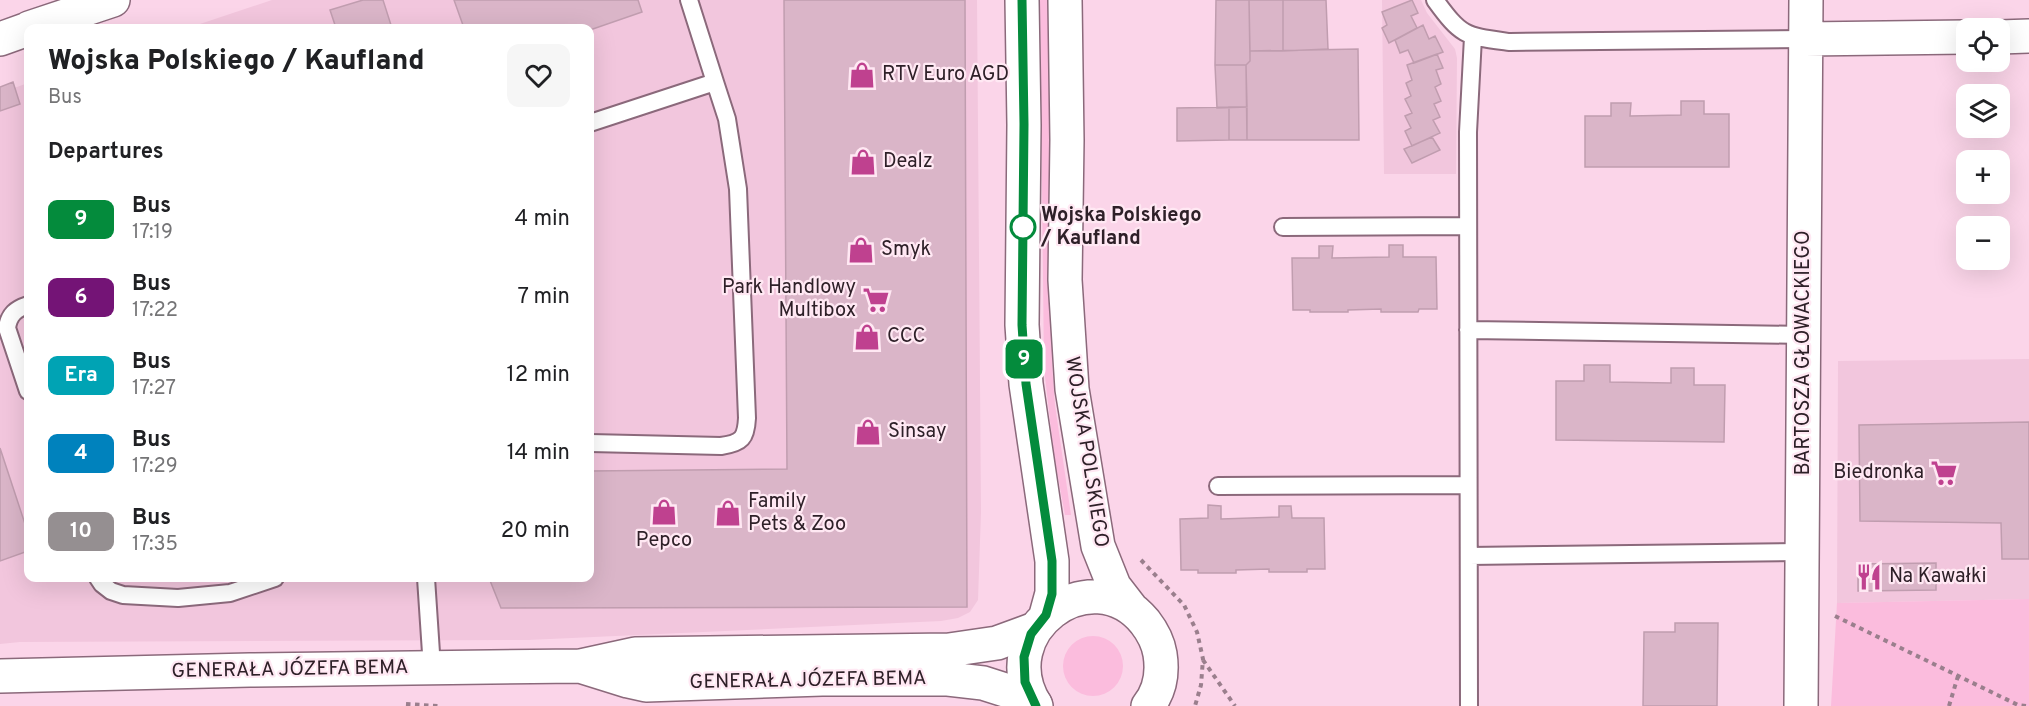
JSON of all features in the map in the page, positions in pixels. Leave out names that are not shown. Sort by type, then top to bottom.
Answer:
[{"type":"street","points":[[43,24],[113,0]]},
{"type":"street","points":[[1022,0],[1024,124],[1022,325],[1026,384],[1052,561],[1052,594],[1026,646],[1023,670],[1027,688],[1035,705]]},
{"type":"street","name":"WOJSKA POLSKIEGO","points":[[1065,0],[1067,140],[1065,280],[1072,389],[1098,546],[1114,586],[1152,630],[1159,647],[1162,665],[1160,683],[1148,706]]},
{"type":"street","name":"BARTOSZA GŁOWACKIEGO","points":[[1801,706],[1806,0]]},
{"type":"street","points":[[0,39],[24,31]]},
{"type":"street","points":[[2010,37],[2029,36]]},
{"type":"street","points":[[1805,39],[1956,37]]},
{"type":"street","name":"GENERAŁA JÓZEFA BEMA","points":[[0,676],[580,666],[635,654],[949,650],[997,643],[1040,622],[1058,606],[1084,597],[1112,600],[1131,608]]},
{"type":"street","name":"GENERAŁA JÓZEFA BEMA","points":[[580,666],[646,685],[822,692],[959,680],[983,683],[1008,691],[1035,705]]},
{"type":"lane","points":[[594,443],[721,446],[741,440],[746,431],[742,253],[738,189],[727,119],[688,0]]},
{"type":"lane","points":[[1434,0],[1457,28],[1473,37],[1510,42],[1805,39]]},
{"type":"lane","points":[[1469,706],[1468,132],[1473,37]]},
{"type":"lane","points":[[594,122],[716,82]]},
{"type":"lane","points":[[1283,227],[1468,226]]},
{"type":"lane","points":[[24,307],[13,312],[8,320],[7,328],[24,379]]},
{"type":"lane","points":[[1468,330],[1804,335]]},
{"type":"lane","points":[[1218,486],[1468,485]]},
{"type":"lane","points":[[1469,556],[1802,552]]},
{"type":"lane","points":[[101,582],[111,591],[123,595],[178,598],[230,593],[263,582]]},
{"type":"lane","points":[[426,582],[432,668]]},
{"type":"path","points":[[1137,552],[1184,605],[1197,632],[1203,659],[1201,685],[1195,706]]},
{"type":"path","points":[[1829,613],[2018,705],[2026,706]]},
{"type":"path","points":[[1203,659],[1235,706]]},
{"type":"path","points":[[1949,706],[1958,676]]},
{"type":"shaded area","points":[[272,0],[977,0],[981,512],[978,600],[970,612],[958,618],[941,621],[528,640],[20,642],[0,644],[0,93],[24,84],[24,582],[594,582],[594,24],[200,24]]},
{"type":"shaded area","points":[[1040,0],[1048,0],[1051,75],[1052,364],[1055,405],[1071,515],[1065,515],[1054,455],[1044,368]]},
{"type":"shaded area","points":[[1382,0],[1421,0],[1427,13],[1455,49],[1457,58],[1456,174],[1384,174]]},
{"type":"shaded area","points":[[2029,359],[2029,599],[1837,603],[1838,361]]},
{"type":"shaded area","points":[[2029,599],[2029,706],[1831,706],[1837,603]]},
{"type":"shaded area","points":[[1087,636],[1099,636],[1110,641],[1118,649],[1123,666],[1121,678],[1110,691],[1099,696],[1087,696],[1076,691],[1068,683],[1063,672],[1063,660],[1068,649],[1076,641]]},
{"type":"building","points":[[363,0],[383,0],[391,24],[335,24],[330,10]]},
{"type":"building","points":[[454,0],[638,0],[642,12],[594,29],[594,24],[463,24]]},
{"type":"building","name":"Park Handlowy Multibox","points":[[784,0],[965,0],[967,607],[501,608],[491,582],[594,582],[594,471],[787,469]]},
{"type":"building","points":[[1216,0],[1249,0],[1250,61],[1246,65],[1215,65]]},
{"type":"building","points":[[1249,0],[1283,0],[1283,51],[1250,51]]},
{"type":"building","points":[[1283,0],[1326,0],[1328,49],[1283,51]]},
{"type":"building","points":[[1412,0],[1418,13],[1411,16],[1417,28],[1389,43],[1382,28],[1387,25],[1382,12]]},
{"type":"building","points":[[1423,25],[1429,39],[1435,36],[1443,52],[1414,63],[1408,50],[1400,53],[1395,40]]},
{"type":"building","points":[[1358,49],[1359,140],[1247,140],[1246,65],[1250,61],[1250,51]]},
{"type":"building","points":[[1437,54],[1443,68],[1436,70],[1441,84],[1435,87],[1441,101],[1434,104],[1440,117],[1433,120],[1440,133],[1412,146],[1405,131],[1411,128],[1405,116],[1412,113],[1405,99],[1411,96],[1406,83],[1412,80],[1407,65]]},
{"type":"building","points":[[1215,65],[1246,65],[1247,107],[1217,108]]},
{"type":"building","points":[[13,82],[20,104],[0,111],[0,87]]},
{"type":"building","points":[[1681,101],[1704,101],[1704,114],[1729,114],[1729,167],[1585,167],[1585,116],[1611,116],[1611,103],[1631,103],[1630,116],[1681,115]]},
{"type":"building","points":[[1229,107],[1229,140],[1177,141],[1177,108]]},
{"type":"building","points":[[1229,107],[1247,107],[1247,140],[1229,140]]},
{"type":"building","points":[[1432,137],[1440,150],[1412,163],[1404,149]]},
{"type":"building","points":[[1389,245],[1403,245],[1403,257],[1436,257],[1437,309],[1419,309],[1418,312],[1381,312],[1381,309],[1348,310],[1348,312],[1293,310],[1292,258],[1319,258],[1319,246],[1333,246],[1332,258],[1389,257]]},
{"type":"building","points":[[1584,365],[1610,365],[1610,382],[1671,383],[1671,368],[1694,368],[1694,385],[1725,385],[1724,442],[1556,440],[1556,381],[1584,381]]},
{"type":"building","name":"Biedronka","points":[[2029,422],[2029,559],[2002,559],[2001,523],[1860,521],[1859,425]]},
{"type":"building","points":[[0,448],[24,521],[24,552],[0,561]]},
{"type":"building","points":[[1208,505],[1221,506],[1221,519],[1279,517],[1279,506],[1291,506],[1292,518],[1324,518],[1325,569],[1307,569],[1307,572],[1269,572],[1269,569],[1236,570],[1236,573],[1198,573],[1198,570],[1181,570],[1180,519],[1208,518]]},
{"type":"building","points":[[1936,563],[1936,590],[1858,591],[1858,564]]},
{"type":"building","points":[[1675,623],[1718,623],[1717,706],[1643,706],[1644,632],[1675,632]]},
{"type":"bus line","name":"9","points":[[1022,0],[1024,124],[1022,325],[1026,384],[1052,561],[1052,594],[1046,615],[1031,634],[1024,657],[1025,682],[1036,706]]},
{"type":"place","name":"RTV Euro AGD","points":[[862,75]]},
{"type":"place","name":"Dealz","points":[[863,162]]},
{"type":"place","name":"Wojska Polskiego / Kaufland","points":[[1023,227]]},
{"type":"place","name":"Smyk","points":[[861,250]]},
{"type":"place","name":"Park Handlowy Multibox","points":[[876,300]]},
{"type":"place","name":"CCC","points":[[867,337]]},
{"type":"place","name":"Sinsay","points":[[868,432]]},
{"type":"place","name":"Biedronka","points":[[1944,473]]},
{"type":"place","name":"Pepco","points":[[664,512]]},
{"type":"place","name":"Family Pets & Zoo","points":[[728,513]]},
{"type":"place","name":"Na Kawałki","points":[[1869,577]]}]
